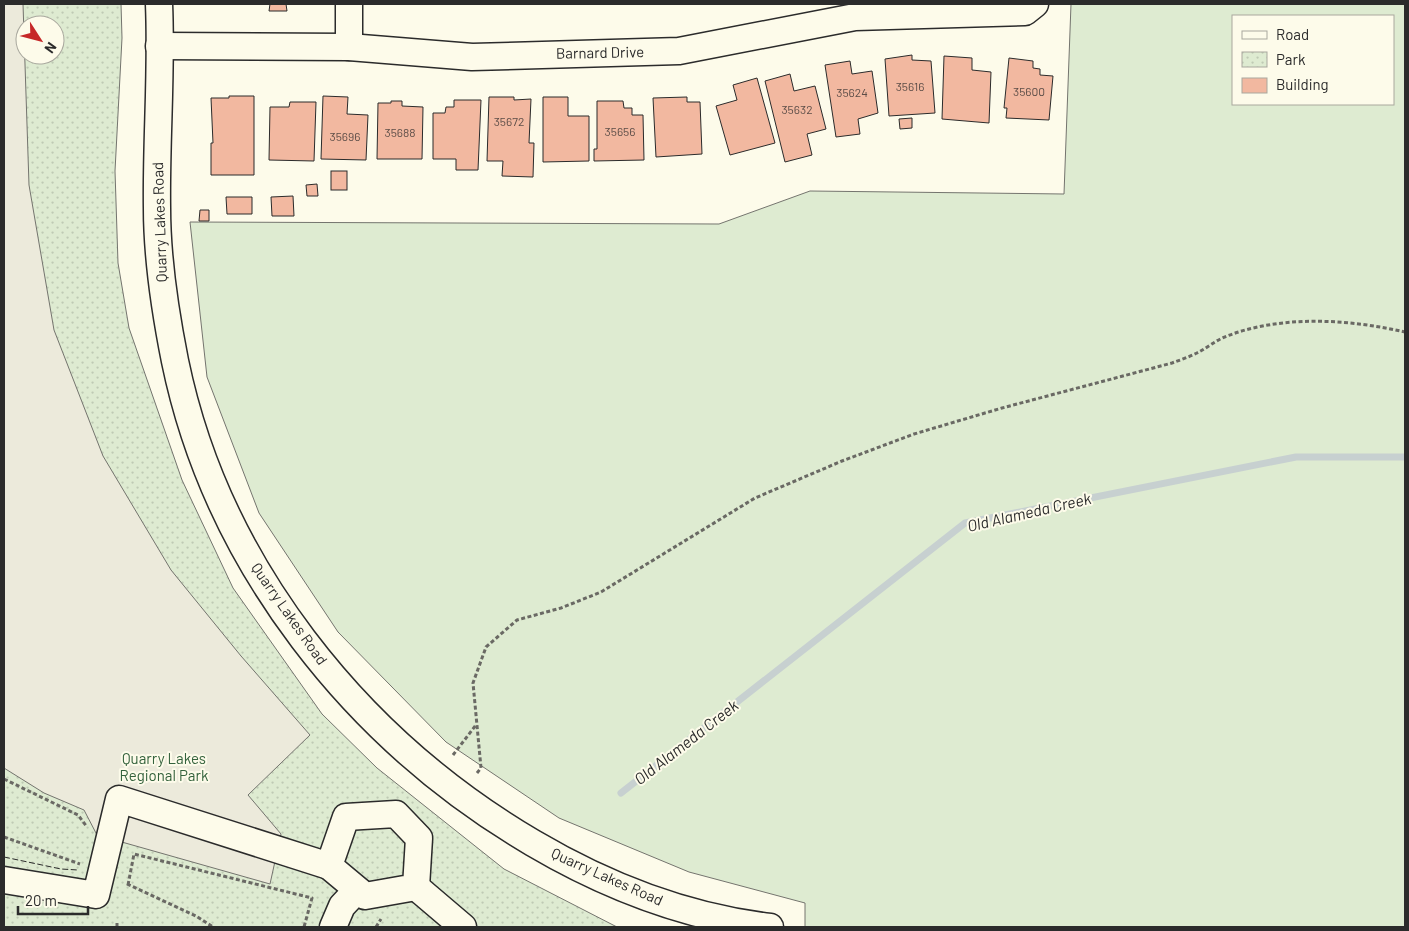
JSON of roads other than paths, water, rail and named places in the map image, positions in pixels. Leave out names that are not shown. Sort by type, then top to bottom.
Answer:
[{"type":"street","points":[[348,47],[349,4]]},
{"type":"street","name":"Barnard Drive","points":[[159,46],[348,47],[472,57],[679,52],[855,17],[1025,12],[1035,4]]},
{"type":"street","name":"Quarry Lakes Road","points":[[159,12],[158,244],[166,312],[175,361],[185,404],[216,489],[257,571],[281,608],[333,678],[385,733],[443,783],[507,827],[578,868],[658,902],[690,920],[770,927]]},
{"type":"street","points":[[4,880],[96,895],[119,799],[329,866],[365,896],[416,886]]},
{"type":"street","points":[[329,866],[346,817],[396,814],[419,838],[416,886]]},
{"type":"street","points":[[416,886],[463,927]]},
{"type":"street","points":[[332,927],[342,906],[357,890]]},
{"type":"waterway","name":"Old Alameda Creek","points":[[621,793],[965,523],[1296,457],[1405,457]]},
{"type":"park label","name":"Quarry Lakes Regional Park","points":[[164,768]]}]
